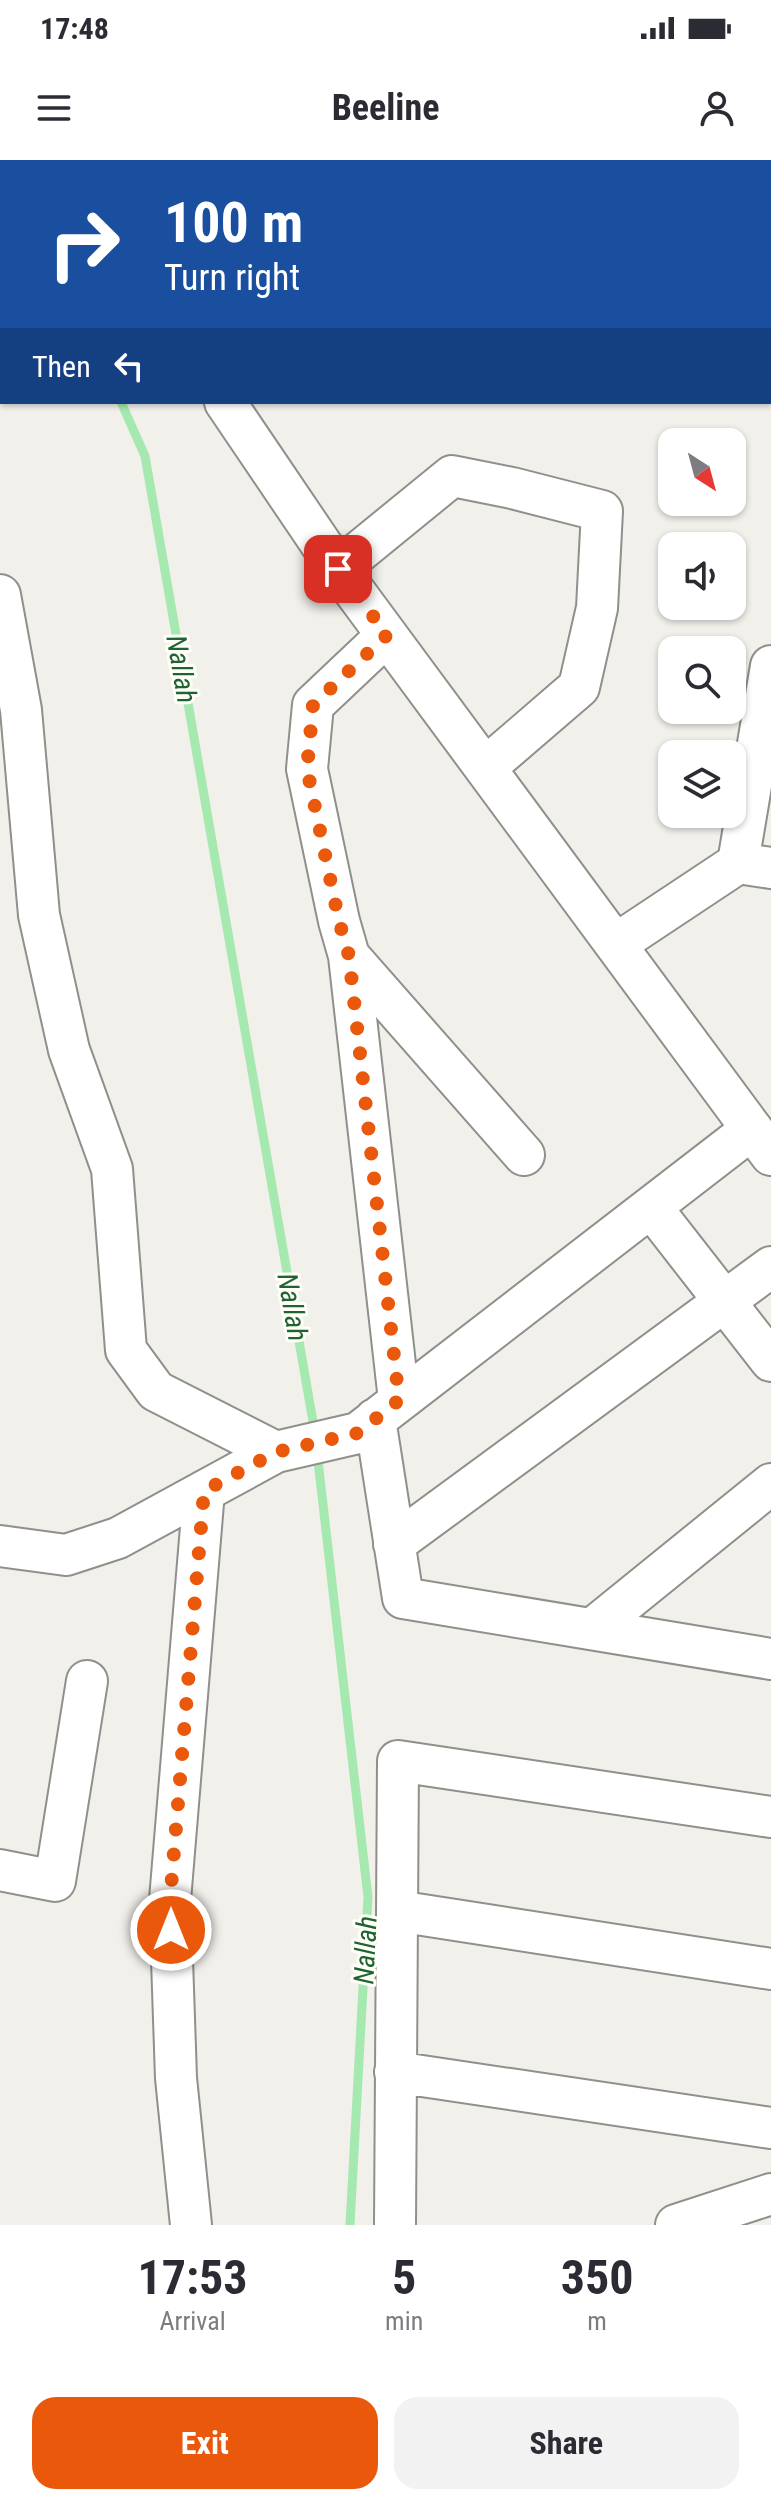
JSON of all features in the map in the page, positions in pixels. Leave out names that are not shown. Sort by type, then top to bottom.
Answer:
[{"type":"street","points":[[0,1546],[66,1555],[118,1538],[276,1452],[377,1417],[651,1207],[762,1142],[338,569],[226,404]]},
{"type":"street","points":[[338,569],[452,476],[602,511],[597,608],[579,687],[485,768]]},
{"type":"street","points":[[0,595],[21,710],[39,915],[69,1050],[112,1169],[126,1350],[156,1391],[276,1452]]},
{"type":"street","points":[[387,635],[313,705],[307,769],[349,956],[377,1417],[403,1598],[771,1659]]},
{"type":"street","points":[[616,944],[754,865],[771,666]]},
{"type":"street","points":[[349,956],[524,1155]]},
{"type":"street","points":[[651,1207],[771,1361]]},
{"type":"street","points":[[394,1544],[771,1267]]},
{"type":"street","points":[[592,1629],[771,1484]]},
{"type":"street","points":[[191,2225],[176,2078],[170,1900],[204,1491]]},
{"type":"street","points":[[0,1870],[55,1881],[87,1681]]},
{"type":"street","points":[[395,2225],[398,1761],[771,1817]]},
{"type":"street","points":[[397,1911],[771,1969]]},
{"type":"street","points":[[395,2072],[771,2128]]},
{"type":"street","points":[[676,2225],[771,2194]]},
{"type":"waterway","name":"Nallah","points":[[122,404],[145,456],[315,1433]]},
{"type":"waterway","name":"Nallah","points":[[317,1452],[368,1897],[350,2225]]},
{"type":"route","points":[[171,1930],[170,1900],[204,1491],[276,1452],[358,1433],[399,1400],[349,956],[307,769],[313,705],[387,635],[338,569]]}]
